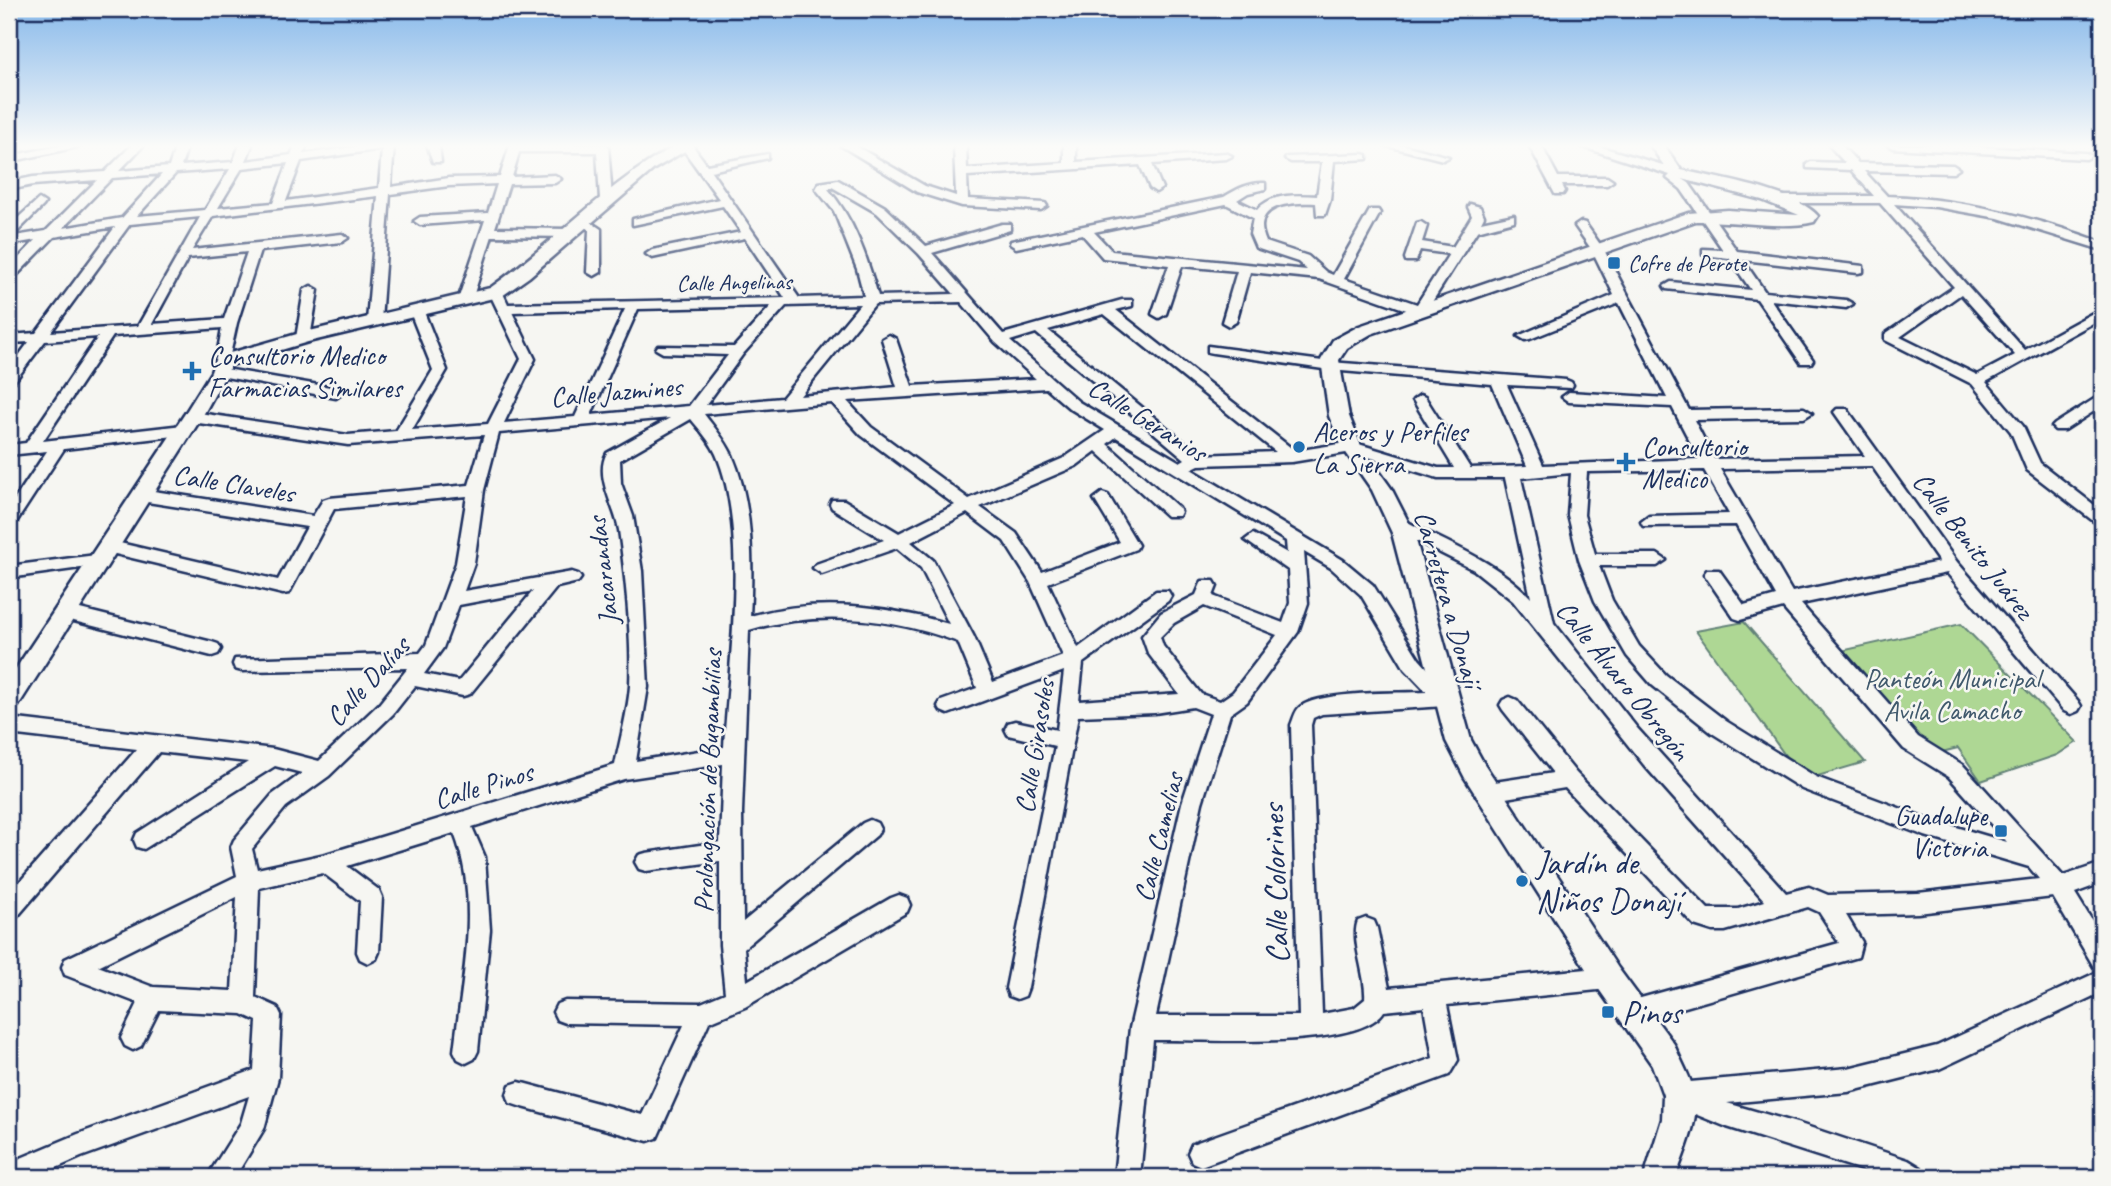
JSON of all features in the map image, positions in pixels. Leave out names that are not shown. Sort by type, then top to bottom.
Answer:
[{"type":"main road","points":[[222,366],[303,338],[374,321],[465,300],[501,300],[606,200]]},
{"type":"main road","points":[[1330,366],[1332,355],[1340,344],[1365,330],[1675,221],[1705,215],[1793,220],[1808,219],[1810,216],[1801,209],[1776,200]]},
{"type":"main road","name":"Carretera a Donají","points":[[1330,366],[1339,416],[1352,447],[1381,488],[1398,524],[1459,741],[1488,792],[1630,1012],[1663,1055],[1679,1095],[1678,1119],[1660,1177]]},
{"type":"street","points":[[9,275],[82,200]]},
{"type":"street","points":[[9,379],[126,221],[145,200]]},
{"type":"street","points":[[142,330],[216,200]]},
{"type":"street","points":[[278,205],[280,200]]},
{"type":"street","points":[[9,241],[126,221],[312,200]]},
{"type":"street","points":[[374,321],[385,200]]},
{"type":"street","points":[[465,300],[499,200]]},
{"type":"street","name":"Calle Geranios","points":[[831,200],[840,210],[847,225],[872,299]]},
{"type":"street","name":"Calle Geranios","points":[[867,200],[881,210],[924,251],[1000,339],[1074,405],[1338,564],[1367,590],[1412,664],[1445,698]]},
{"type":"street","points":[[957,200],[1041,206]]},
{"type":"street","points":[[1016,244],[1226,200]]},
{"type":"street","points":[[1229,200],[1259,216]]},
{"type":"street","points":[[1277,200],[1259,216],[1256,235],[1261,245],[1303,259],[1321,275]]},
{"type":"street","points":[[1289,200],[1322,206],[1323,200]]},
{"type":"street","points":[[1695,200],[1806,360]]},
{"type":"street","points":[[1882,200],[2023,356]]},
{"type":"street","points":[[1886,200],[1969,208],[2097,244],[2102,253]]},
{"type":"street","points":[[637,222],[728,201],[788,302],[738,351],[693,411]]},
{"type":"street","points":[[9,233],[38,203]]},
{"type":"street","points":[[1084,228],[1108,255],[1321,275],[1420,310],[1472,228],[1478,216],[1474,206]]},
{"type":"street","points":[[1337,280],[1374,213]]},
{"type":"street","points":[[420,221],[493,216]]},
{"type":"street","points":[[1472,228],[1510,218]]},
{"type":"street","points":[[1421,226],[1413,252],[1458,252]]},
{"type":"street","points":[[1581,226],[1598,250],[1710,466],[1787,600],[1910,743],[1966,780],[2058,886],[2087,930],[2102,959]]},
{"type":"street","points":[[487,232],[576,227],[595,229],[594,271]]},
{"type":"street","points":[[924,251],[1006,227]]},
{"type":"street","points":[[652,254],[747,234]]},
{"type":"street","points":[[183,255],[342,238]]},
{"type":"street","points":[[9,699],[222,366],[230,323],[255,247]]},
{"type":"street","points":[[1708,252],[1858,269]]},
{"type":"street","points":[[1159,314],[1176,263]]},
{"type":"street","points":[[1229,322],[1244,269]]},
{"type":"street","points":[[1671,286],[1846,304]]},
{"type":"street","points":[[1961,288],[1890,337],[1977,381],[2018,430],[2033,466],[2102,519]]},
{"type":"street","points":[[303,338],[311,290]]},
{"type":"street","points":[[1525,336],[1623,296]]},
{"type":"street","name":"Calle Angelinas","points":[[501,300],[634,304],[963,298]]},
{"type":"street","points":[[785,404],[872,299]]},
{"type":"street","name":"Calle Dalias","points":[[243,1003],[249,881],[241,847],[278,801],[321,770],[386,709],[434,648],[453,599],[465,563],[476,490],[494,429],[528,359],[501,300]]},
{"type":"street","points":[[1000,339],[1127,303]]},
{"type":"street","points":[[581,420],[634,304]]},
{"type":"street","points":[[1106,309],[1292,457]]},
{"type":"street","points":[[1977,381],[2076,329],[2102,312]]},
{"type":"street","points":[[401,435],[440,370],[417,313]]},
{"type":"street","points":[[9,339],[230,323]]},
{"type":"street","points":[[1039,329],[1196,460]]},
{"type":"street","points":[[31,447],[108,332]]},
{"type":"street","points":[[889,339],[906,391]]},
{"type":"street","points":[[663,349],[738,351]]},
{"type":"street","points":[[1213,349],[1330,366],[1498,380],[1680,409],[1804,414]]},
{"type":"street","points":[[222,366],[336,393]]},
{"type":"street","points":[[1498,380],[1537,470]]},
{"type":"street","name":"Calle Jazmines","points":[[9,450],[187,423],[348,440],[785,404],[906,391],[1047,383]]},
{"type":"street","name":"Calle Girasoles","points":[[837,399],[866,430],[1010,537],[1038,580],[1074,660],[1066,740],[1017,988]]},
{"type":"street","points":[[2060,427],[2102,399]]},
{"type":"street","points":[[1420,400],[1465,472]]},
{"type":"street","name":"Prolongación de Bugambilias","points":[[693,411],[710,431],[724,455],[733,481],[744,589],[740,626],[732,850],[731,945],[737,999]]},
{"type":"street","name":"Jacarandas","points":[[624,771],[639,687],[633,571],[625,516],[613,483],[610,464],[613,457],[693,411]]},
{"type":"street","name":"Calle Benito Juárez","points":[[1842,412],[1951,566],[2071,706]]},
{"type":"street","points":[[822,568],[899,541],[969,505],[1070,461],[1116,430]]},
{"type":"street","points":[[1096,443],[1173,512]]},
{"type":"street","points":[[9,520],[59,444]]},
{"type":"street","points":[[1178,469],[1196,460],[1292,457],[1352,447],[1438,473],[1512,472],[1579,467],[1876,461]]},
{"type":"street","points":[[1579,467],[1576,515],[1588,560],[1604,601],[1633,651],[1659,680],[1719,727],[1809,783],[1925,827],[2036,860]]},
{"type":"street","points":[[1512,472],[1545,624]]},
{"type":"street","name":"Calle Claveles","points":[[141,495],[317,523],[329,504],[476,490]]},
{"type":"street","points":[[1038,580],[1130,545],[1104,502]]},
{"type":"street","points":[[838,504],[899,541],[927,564],[965,637],[989,693]]},
{"type":"street","points":[[1649,522],[1740,519]]},
{"type":"street","points":[[9,572],[102,554],[283,588],[317,523]]},
{"type":"street","name":"Calle Álvaro Obregón","points":[[1398,524],[1472,562],[1503,582],[1545,624],[1607,708],[1781,903]]},
{"type":"street","points":[[1070,709],[1155,705],[1194,699],[1222,710],[1240,697],[1289,632],[1299,603],[1294,537]]},
{"type":"street","points":[[1253,540],[1297,568]]},
{"type":"street","points":[[1588,560],[1657,560]]},
{"type":"street","points":[[1713,574],[1740,613],[1787,600],[1951,566]]},
{"type":"street","points":[[453,599],[572,578]]},
{"type":"street","points":[[411,678],[463,689],[551,582]]},
{"type":"street","points":[[1194,699],[1154,648],[1151,636],[1157,626],[1175,613],[1206,592],[1289,632]]},
{"type":"street","points":[[948,706],[1074,660],[1162,596]]},
{"type":"street","points":[[740,626],[805,611],[917,623],[946,629],[965,637]]},
{"type":"street","points":[[64,612],[212,649]]},
{"type":"street","points":[[242,664],[424,660]]},
{"type":"street","name":"Calle Colorines","points":[[1311,1027],[1301,725],[1305,713],[1319,706],[1445,698]]},
{"type":"street","points":[[1510,705],[1569,779],[1702,918],[1712,922],[1735,919],[1781,903],[1809,897],[1827,905],[1918,903],[2071,885],[2100,878]]},
{"type":"street","name":"Calle Camelias","points":[[1127,1177],[1142,1028],[1192,803],[1222,710]]},
{"type":"street","points":[[9,726],[273,757],[321,770]]},
{"type":"street","points":[[1015,729],[1066,740]]},
{"type":"street","points":[[9,909],[155,742]]},
{"type":"street","name":"Calle Pinos","points":[[153,998],[73,967],[249,881],[326,863],[624,771],[735,754]]},
{"type":"street","points":[[144,839],[273,757]]},
{"type":"street","points":[[1488,792],[1569,779]]},
{"type":"street","points":[[460,822],[474,857],[480,930],[466,1051]]},
{"type":"street","points":[[731,945],[870,829]]},
{"type":"street","points":[[646,862],[732,850]]},
{"type":"street","points":[[326,863],[371,897],[368,952]]},
{"type":"street","points":[[565,1012],[701,1014],[737,999],[899,905]]},
{"type":"street","points":[[1630,1012],[1850,950],[1851,942],[1827,905]]},
{"type":"street","points":[[1142,1028],[1311,1027],[1348,1024],[1372,1014],[1379,1000],[1366,928]]},
{"type":"street","points":[[1379,1000],[1608,978]]},
{"type":"street","points":[[1679,1095],[1848,1080],[1939,1057],[2102,981]]},
{"type":"street","points":[[1201,1153],[1441,1067],[1446,1060],[1433,994]]},
{"type":"street","points":[[133,1038],[153,998],[243,1003],[269,1015],[266,1079],[252,1129],[220,1177]]},
{"type":"street","points":[[519,1094],[648,1129],[701,1014]]},
{"type":"street","points":[[9,1176],[78,1146],[266,1079]]},
{"type":"street","points":[[1679,1095],[1727,1115],[1800,1136],[1908,1173],[1912,1177]]},
{"type":"green space","points":[[1744,622],[1865,762],[1811,778],[1792,765],[1696,631]]},
{"type":"green space","name":"Panteón Municipal Ávila Camacho","points":[[1961,624],[2077,742],[2057,755],[1981,781],[1958,748],[1934,754],[1841,651]]},
{"type":"place","name":"Cofre de Perote","points":[[1614,263]]},
{"type":"place","name":"Consultorio Medico Farmacias Similares","points":[[192,371]]},
{"type":"place","name":"Aceros y Perfiles La Sierra","points":[[1299,447]]},
{"type":"place","name":"Consultorio Medico","points":[[1626,462]]},
{"type":"place","name":"Guadalupe Victoria","points":[[2001,831]]},
{"type":"place","name":"Jardín de Niños Donají","points":[[1522,881]]},
{"type":"place","name":"Pinos","points":[[1608,1012]]}]
